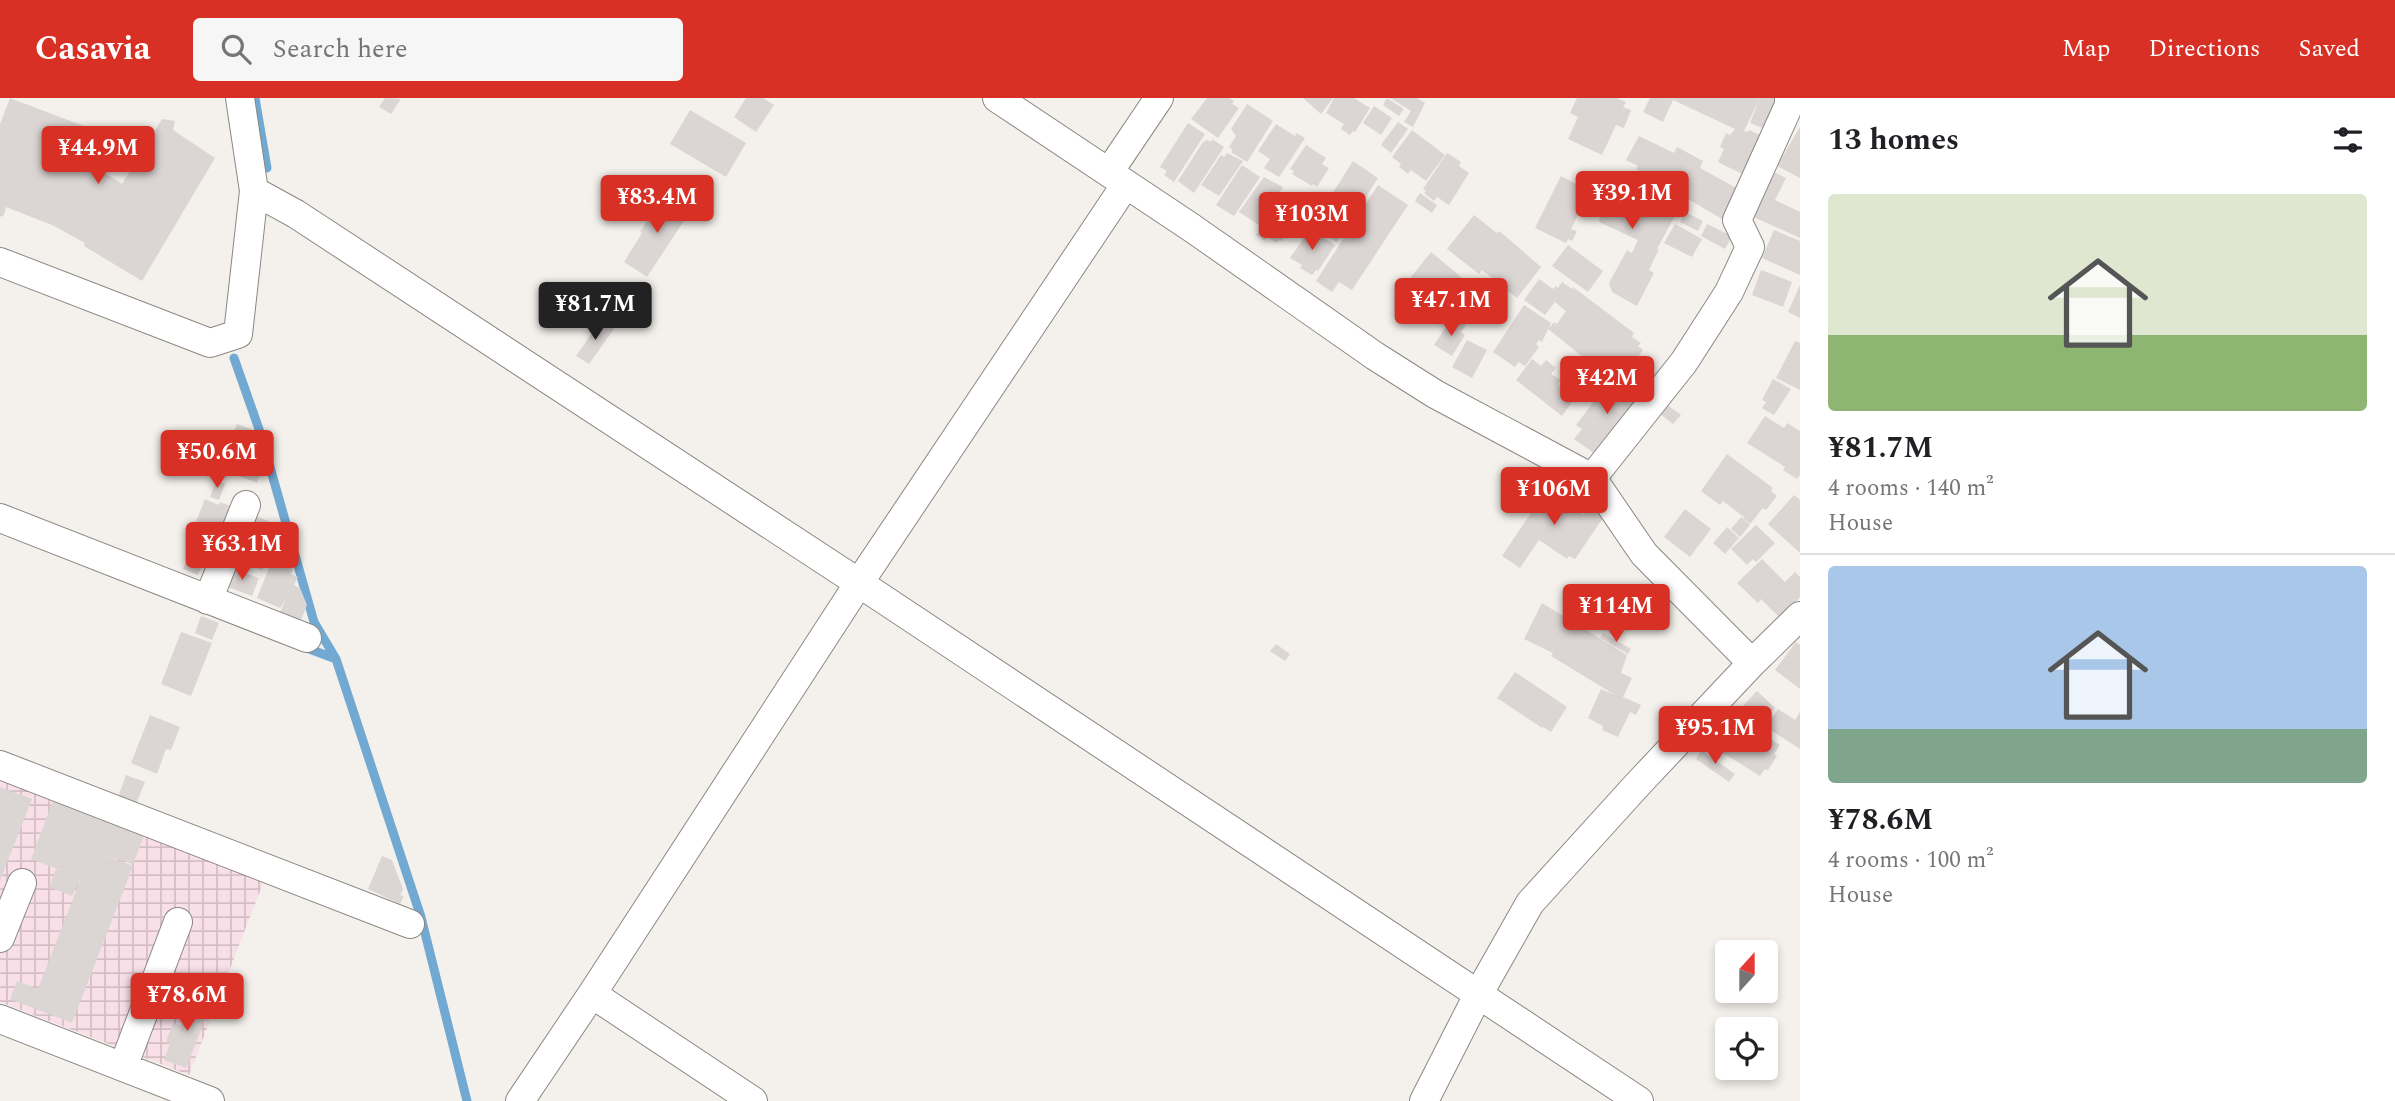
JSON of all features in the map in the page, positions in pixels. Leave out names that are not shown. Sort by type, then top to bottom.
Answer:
[{"type":"street","points":[[0,262],[210,343],[238,334],[254,191],[240,98]]},
{"type":"street","points":[[998,98],[1375,356],[1435,394],[1592,478],[1644,554],[1752,663]]},
{"type":"street","points":[[520,1101],[859,583],[1117,178],[1159,98]]},
{"type":"street","points":[[1592,478],[1684,362],[1729,292],[1749,247],[1737,220],[1790,104],[1789,98]]},
{"type":"street","points":[[254,191],[296,214],[859,583],[1639,1101]]},
{"type":"street","points":[[208,600],[246,505]]},
{"type":"street","points":[[0,518],[307,638]]},
{"type":"street","points":[[1424,1101],[1479,993],[1530,903],[1752,663],[1799,619]]},
{"type":"street","points":[[0,765],[410,924]]},
{"type":"street","points":[[0,938],[22,883]]},
{"type":"street","points":[[123,1067],[178,922]]},
{"type":"street","points":[[592,994],[753,1101]]},
{"type":"street","points":[[0,1019],[209,1101]]},
{"type":"shaded area","points":[[0,776],[265,878],[189,1075],[0,1002]]},
{"type":"building","points":[[10,98],[89,128],[79,156],[122,184],[162,119],[175,121],[173,130],[215,158],[142,281],[84,246],[85,243],[52,225],[6,207],[4,215],[0,217],[0,124]]},
{"type":"building","points":[[385,98],[401,99],[391,114],[379,107]]},
{"type":"building","points":[[746,98],[763,98],[774,105],[756,132],[734,117]]},
{"type":"building","points":[[1207,98],[1229,98],[1234,101],[1232,104],[1239,108],[1218,138],[1191,119]]},
{"type":"building","points":[[1303,98],[1333,98],[1321,114]]},
{"type":"building","points":[[1334,98],[1354,98],[1370,108],[1355,132],[1350,135],[1341,129],[1344,124],[1326,113]]},
{"type":"building","points":[[1387,98],[1404,109],[1399,116],[1383,105]]},
{"type":"building","points":[[1390,98],[1417,98],[1425,103],[1413,127],[1404,122],[1411,111]]},
{"type":"building","points":[[1577,98],[1617,98],[1626,102],[1623,107],[1631,110],[1624,128],[1616,125],[1602,155],[1568,139],[1578,117],[1570,113]]},
{"type":"building","points":[[1650,98],[1760,98],[1744,131],[1749,130],[1763,136],[1744,175],[1718,162],[1724,149],[1720,147],[1726,133],[1730,135],[1735,129],[1673,100],[1663,122],[1643,112]]},
{"type":"building","points":[[1760,98],[1782,98],[1768,130],[1750,123]]},
{"type":"building","points":[[1247,104],[1273,121],[1247,162],[1231,152],[1233,150],[1229,147],[1236,136],[1231,129]]},
{"type":"building","points":[[1374,106],[1392,118],[1381,135],[1363,123]]},
{"type":"building","points":[[690,110],[746,143],[726,177],[670,144]]},
{"type":"building","points":[[1398,122],[1408,129],[1391,153],[1381,145]]},
{"type":"building","points":[[1188,123],[1205,134],[1174,182],[1164,175],[1167,171],[1160,167]]},
{"type":"building","points":[[1276,124],[1295,136],[1296,133],[1305,138],[1279,177],[1264,168],[1270,159],[1258,151]]},
{"type":"building","points":[[1800,127],[1800,178],[1777,166]]},
{"type":"building","points":[[1412,130],[1445,155],[1426,181],[1411,170],[1408,174],[1392,157]]},
{"type":"building","points":[[1639,136],[1674,153],[1677,147],[1703,161],[1700,168],[1740,190],[1724,220],[1636,169],[1638,166],[1626,160]]},
{"type":"building","points":[[1212,139],[1224,147],[1194,193],[1178,181],[1203,142],[1211,142]]},
{"type":"building","points":[[1306,145],[1326,158],[1322,164],[1329,168],[1317,187],[1292,174],[1294,171],[1290,169]]},
{"type":"building","points":[[1227,153],[1243,161],[1219,196],[1201,185],[1221,155],[1224,157]]},
{"type":"building","points":[[1447,153],[1461,162],[1459,166],[1469,173],[1449,205],[1437,197],[1434,201],[1423,189]]},
{"type":"building","points":[[1353,161],[1378,178],[1352,218],[1327,202]]},
{"type":"building","points":[[1242,165],[1260,177],[1234,216],[1216,205]]},
{"type":"building","points":[[1768,169],[1786,178],[1775,200],[1800,212],[1800,238],[1747,214]]},
{"type":"building","points":[[1603,172],[1630,187],[1632,183],[1655,195],[1653,200],[1677,212],[1657,249],[1649,270],[1654,273],[1637,306],[1612,292],[1609,283],[1627,250],[1632,253],[1638,240],[1599,222],[1600,217],[1584,208]]},
{"type":"building","points":[[1561,176],[1590,191],[1571,229],[1577,231],[1572,241],[1568,239],[1566,243],[1535,228]]},
{"type":"building","points":[[1264,177],[1283,187],[1259,225],[1239,212]]},
{"type":"building","points":[[1378,185],[1408,205],[1352,290],[1339,282],[1332,292],[1316,281]]},
{"type":"building","points":[[665,193],[691,210],[647,277],[624,262]]},
{"type":"building","points":[[1420,193],[1437,205],[1432,213],[1415,201]]},
{"type":"building","points":[[1282,194],[1293,202],[1297,195],[1305,200],[1301,207],[1303,209],[1282,241],[1277,243],[1267,237],[1265,241],[1256,235]]},
{"type":"building","points":[[1327,203],[1351,220],[1337,242],[1311,228]]},
{"type":"building","points":[[1685,212],[1703,221],[1698,231],[1680,222]]},
{"type":"building","points":[[1474,215],[1497,233],[1499,231],[1541,267],[1517,298],[1482,270],[1479,274],[1447,249]]},
{"type":"building","points":[[1675,224],[1702,239],[1692,257],[1664,243]]},
{"type":"building","points":[[1707,224],[1732,236],[1725,249],[1701,236]]},
{"type":"building","points":[[1310,229],[1335,245],[1318,271],[1312,275],[1290,258]]},
{"type":"building","points":[[1774,230],[1800,241],[1800,275],[1762,258]]},
{"type":"building","points":[[1568,245],[1603,271],[1588,292],[1552,266]]},
{"type":"building","points":[[1431,252],[1479,292],[1461,314],[1458,311],[1453,317],[1441,306],[1445,301],[1411,277]]},
{"type":"building","points":[[1761,270],[1792,282],[1783,307],[1752,295]]},
{"type":"building","points":[[1539,279],[1553,289],[1556,286],[1558,288],[1562,282],[1572,289],[1573,287],[1634,333],[1632,337],[1641,343],[1638,346],[1643,350],[1621,380],[1594,362],[1591,366],[1548,329],[1554,322],[1557,324],[1566,311],[1555,302],[1545,315],[1524,300]]},
{"type":"building","points":[[1800,285],[1800,318],[1788,312]]},
{"type":"building","points":[[1524,305],[1551,323],[1542,342],[1539,340],[1536,344],[1539,347],[1525,366],[1518,362],[1515,367],[1493,352]]},
{"type":"building","points":[[1456,319],[1466,325],[1461,332],[1465,335],[1452,356],[1434,345],[1448,324],[1451,326]]},
{"type":"building","points":[[601,320],[614,329],[589,364],[576,356]]},
{"type":"building","points":[[1467,340],[1487,350],[1472,378],[1452,367]]},
{"type":"building","points":[[1795,341],[1800,343],[1800,390],[1776,378]]},
{"type":"building","points":[[1532,359],[1541,366],[1546,360],[1556,368],[1551,374],[1561,380],[1558,384],[1576,397],[1562,416],[1516,380]]},
{"type":"building","points":[[1611,379],[1620,386],[1624,381],[1643,395],[1598,456],[1574,439],[1582,429],[1576,425]]},
{"type":"building","points":[[1773,379],[1791,389],[1774,415],[1762,408],[1766,402],[1762,400]]},
{"type":"building","points":[[1666,404],[1681,415],[1673,424],[1659,413]]},
{"type":"building","points":[[1765,416],[1784,428],[1787,423],[1800,431],[1800,475],[1797,479],[1783,470],[1785,467],[1747,443]]},
{"type":"building","points":[[237,424],[256,431],[253,447],[258,449],[255,455],[261,457],[259,463],[265,465],[257,483],[219,468]]},
{"type":"building","points":[[1727,454],[1773,488],[1771,491],[1777,496],[1750,524],[1723,501],[1720,505],[1701,491]]},
{"type":"building","points":[[1558,473],[1569,479],[1558,497],[1583,515],[1590,504],[1603,518],[1575,559],[1569,556],[1567,559],[1539,540],[1520,568],[1502,556]]},
{"type":"building","points":[[216,480],[225,484],[219,500],[210,497]]},
{"type":"building","points":[[1794,495],[1800,500],[1800,553],[1768,524]]},
{"type":"building","points":[[205,499],[236,508],[220,551],[196,541],[198,537],[191,534]]},
{"type":"building","points":[[1685,509],[1711,529],[1690,557],[1664,537]]},
{"type":"building","points":[[251,514],[280,526],[262,570],[233,559]]},
{"type":"building","points":[[1741,517],[1750,525],[1740,537],[1731,529]]},
{"type":"building","points":[[1756,525],[1775,543],[1756,562],[1753,559],[1747,565],[1731,549]]},
{"type":"building","points":[[1727,527],[1739,538],[1725,554],[1713,543]]},
{"type":"building","points":[[276,551],[288,556],[286,560],[291,562],[289,567],[293,569],[291,574],[298,577],[294,585],[300,588],[307,605],[301,620],[280,612],[286,599],[280,608],[257,598]]},
{"type":"building","points":[[190,552],[205,559],[198,575],[183,569]]},
{"type":"building","points":[[1762,559],[1785,582],[1795,572],[1800,577],[1800,597],[1780,618],[1761,599],[1758,603],[1737,583]]},
{"type":"building","points":[[232,568],[259,578],[252,596],[225,586]]},
{"type":"building","points":[[1542,603],[1627,655],[1621,673],[1632,678],[1623,697],[1641,705],[1636,715],[1630,712],[1618,737],[1602,730],[1603,726],[1588,718],[1601,689],[1615,695],[1551,656],[1553,653],[1524,639]]},
{"type":"building","points":[[201,616],[219,623],[212,640],[195,633]]},
{"type":"building","points":[[181,632],[212,643],[191,696],[161,684]]},
{"type":"building","points":[[1603,633],[1631,649],[1628,654],[1600,638]]},
{"type":"building","points":[[1796,642],[1800,645],[1800,689],[1775,670]]},
{"type":"building","points":[[1276,644],[1290,654],[1285,661],[1270,651]]},
{"type":"building","points":[[1515,672],[1567,707],[1551,732],[1497,698]]},
{"type":"building","points":[[1757,691],[1775,708],[1760,725],[1741,708]]},
{"type":"building","points":[[1778,709],[1795,720],[1800,712],[1800,749],[1766,727]]},
{"type":"building","points":[[150,715],[180,727],[171,750],[166,749],[157,774],[131,763]]},
{"type":"building","points":[[1735,716],[1780,745],[1768,770],[1765,769],[1760,776],[1715,748]]},
{"type":"building","points":[[1701,750],[1735,774],[1729,782],[1696,759]]},
{"type":"building","points":[[126,775],[145,782],[136,804],[118,797]]},
{"type":"building","points":[[0,787],[32,799],[0,881]]},
{"type":"building","points":[[53,801],[144,836],[133,864],[104,855],[133,866],[72,1023],[10,999],[17,981],[38,989],[81,878],[72,896],[49,887],[56,869],[66,872],[31,859]]},
{"type":"building","points":[[382,856],[392,860],[403,889],[400,895],[404,896],[400,904],[368,889]]},
{"type":"building","points":[[196,996],[212,1002],[186,1068],[164,1060],[170,1043],[166,1041],[173,1023],[181,1026]]},
{"type":"waterway","points":[[255,98],[267,168]]},
{"type":"waterway","points":[[234,358],[260,432],[314,622],[336,659]]},
{"type":"waterway","points":[[304,647],[336,659],[421,917],[467,1101]]}]
